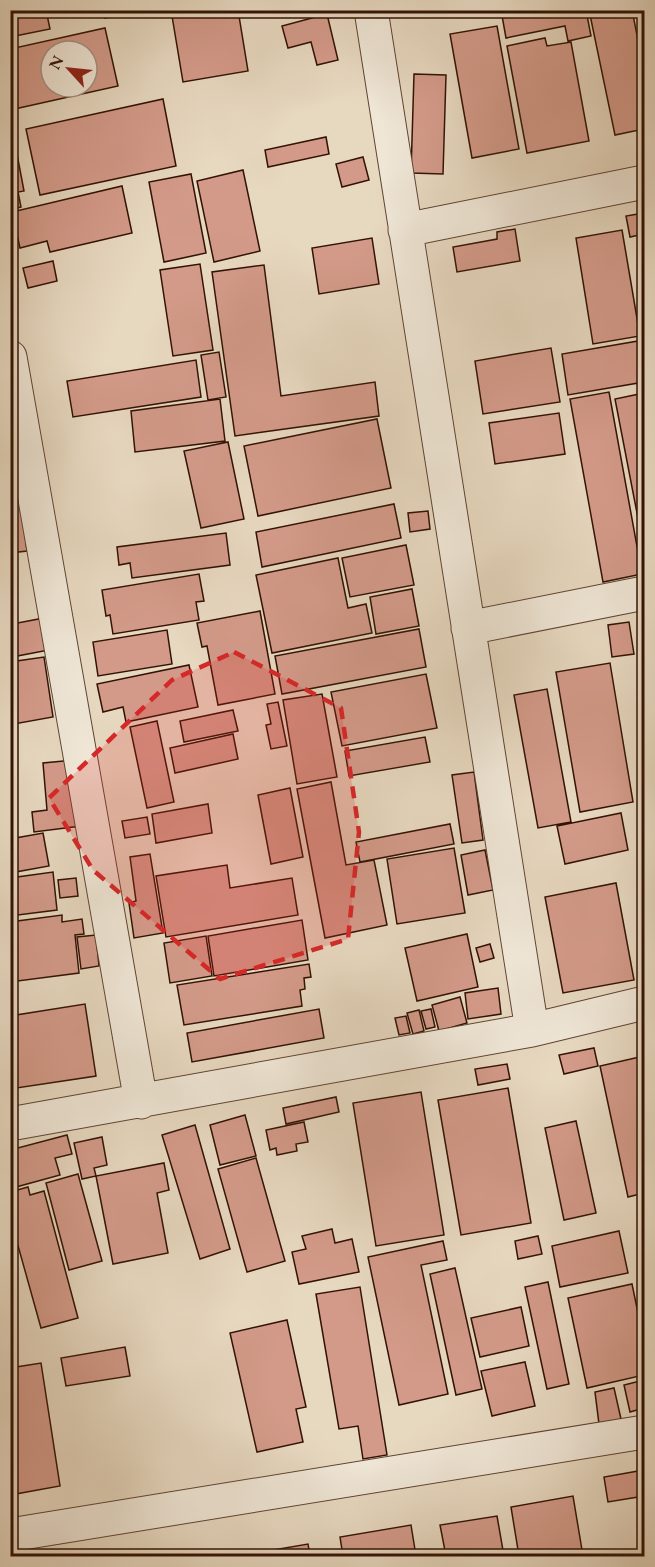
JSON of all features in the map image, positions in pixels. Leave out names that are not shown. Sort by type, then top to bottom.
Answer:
[{"type":"street","points":[[371,10],[532,1030]]},
{"type":"street","points":[[405,230],[645,182]]},
{"type":"street","points":[[10,357],[141,1102]]},
{"type":"street","points":[[468,628],[645,593]]},
{"type":"street","points":[[10,1124],[532,1030],[645,1003]]},
{"type":"street","points":[[10,1535],[645,1432]]},
{"type":"highlighted area","points":[[234,652],[341,708],[359,832],[348,939],[220,979],[93,870],[49,798],[172,680]]},
{"type":"building","points":[[10,10],[46,10],[50,29],[10,37]]},
{"type":"building","points":[[103,10],[136,10],[105,18]]},
{"type":"building","points":[[171,10],[238,10],[248,71],[183,82]]},
{"type":"building","points":[[501,10],[586,10],[591,36],[568,41],[565,26],[506,38]]},
{"type":"building","points":[[589,10],[632,10],[644,70],[644,129],[615,135]]},
{"type":"building","points":[[638,10],[644,10],[644,20],[640,21]]},
{"type":"building","points":[[327,14],[338,60],[317,65],[311,42],[288,48],[282,26]]},
{"type":"building","points":[[497,26],[519,149],[472,158],[450,34]]},
{"type":"building","points":[[105,28],[118,86],[99,90],[99,39],[55,39]]},
{"type":"building","points":[[545,38],[547,46],[571,42],[589,141],[527,153],[507,46]]},
{"type":"building","points":[[39,43],[39,99],[60,99],[10,110],[10,49]]},
{"type":"building","points":[[414,74],[446,75],[443,174],[411,173]]},
{"type":"building","points":[[163,99],[176,166],[40,195],[26,129]]},
{"type":"building","points":[[10,133],[13,133],[24,191],[18,192],[21,207],[10,210]]},
{"type":"building","points":[[326,137],[329,154],[268,167],[265,150]]},
{"type":"building","points":[[363,157],[369,180],[342,187],[336,164]]},
{"type":"building","points":[[243,170],[260,251],[214,262],[197,181]]},
{"type":"building","points":[[191,174],[206,253],[164,262],[149,182]]},
{"type":"building","points":[[122,186],[132,233],[50,252],[47,241],[20,248],[12,212]]},
{"type":"building","points":[[644,213],[644,234],[630,237],[626,216]]},
{"type":"building","points":[[515,229],[520,261],[457,272],[453,247],[497,239],[497,232]]},
{"type":"building","points":[[622,230],[640,336],[593,344],[576,238]]},
{"type":"building","points":[[372,238],[379,284],[319,294],[312,248]]},
{"type":"building","points":[[53,261],[57,281],[28,288],[23,268]]},
{"type":"building","points":[[200,264],[213,350],[173,356],[160,270]]},
{"type":"building","points":[[264,265],[281,396],[375,382],[379,416],[235,436],[212,272]]},
{"type":"building","points":[[644,340],[644,382],[568,395],[562,354]]},
{"type":"building","points":[[551,348],[560,402],[483,414],[475,361]]},
{"type":"building","points":[[219,352],[226,397],[208,400],[201,355]]},
{"type":"building","points":[[196,360],[201,397],[73,417],[67,381]]},
{"type":"building","points":[[609,392],[642,574],[603,582],[570,399]]},
{"type":"building","points":[[644,393],[644,539],[642,539],[615,399]]},
{"type":"building","points":[[220,399],[225,441],[135,452],[131,411]]},
{"type":"building","points":[[559,413],[565,454],[495,464],[489,423]]},
{"type":"building","points":[[377,419],[391,488],[258,516],[244,446]]},
{"type":"building","points":[[228,442],[244,519],[201,528],[184,451]]},
{"type":"building","points":[[21,500],[27,551],[10,553],[10,502]]},
{"type":"building","points":[[394,504],[401,538],[262,567],[256,532]]},
{"type":"building","points":[[428,511],[430,529],[410,532],[408,513]]},
{"type":"building","points":[[226,533],[230,565],[132,578],[130,563],[119,565],[117,547]]},
{"type":"building","points":[[406,545],[414,585],[350,597],[342,558]]},
{"type":"building","points":[[338,558],[348,608],[366,604],[372,633],[272,653],[256,575]]},
{"type":"building","points":[[199,574],[204,601],[196,602],[199,620],[113,634],[110,615],[106,616],[102,590]]},
{"type":"building","points":[[412,589],[419,626],[376,634],[370,597]]},
{"type":"building","points":[[260,611],[275,694],[218,705],[207,646],[202,647],[197,623]]},
{"type":"building","points":[[44,618],[49,650],[17,656],[12,624]]},
{"type":"building","points":[[629,622],[634,654],[612,657],[608,625]]},
{"type":"building","points":[[419,629],[426,667],[282,694],[275,656]]},
{"type":"building","points":[[167,630],[172,664],[98,676],[93,642]]},
{"type":"building","points":[[44,657],[53,717],[14,724],[10,712],[10,662]]},
{"type":"building","points":[[610,663],[633,802],[580,812],[556,672]]},
{"type":"building","points":[[189,665],[198,707],[126,722],[123,707],[103,712],[97,684]]},
{"type":"building","points":[[426,674],[437,728],[342,746],[331,692]]},
{"type":"building","points":[[547,689],[571,822],[538,828],[514,695]]},
{"type":"building","points":[[322,694],[337,777],[297,784],[283,700]]},
{"type":"building","points":[[278,702],[287,746],[271,749],[266,725],[271,724],[267,704]]},
{"type":"building","points":[[233,710],[238,731],[184,742],[180,721]]},
{"type":"building","points":[[157,721],[174,802],[147,808],[130,727]]},
{"type":"building","points":[[233,734],[238,759],[175,773],[170,748]]},
{"type":"building","points":[[425,737],[430,762],[349,776],[345,751]]},
{"type":"building","points":[[74,760],[81,826],[34,832],[32,812],[47,810],[43,763]]},
{"type":"building","points":[[474,772],[483,840],[462,843],[452,775]]},
{"type":"building","points":[[331,782],[346,865],[374,860],[387,925],[325,938],[297,789]]},
{"type":"building","points":[[290,788],[303,857],[271,864],[258,795]]},
{"type":"building","points":[[208,804],[212,833],[156,843],[152,814]]},
{"type":"building","points":[[621,813],[628,850],[565,864],[557,826]]},
{"type":"building","points":[[147,817],[150,834],[125,838],[122,821]]},
{"type":"building","points":[[450,824],[454,844],[360,862],[356,842]]},
{"type":"building","points":[[43,833],[49,866],[10,873],[10,839]]},
{"type":"building","points":[[454,848],[465,913],[397,924],[387,859]]},
{"type":"building","points":[[485,850],[493,890],[468,895],[461,855]]},
{"type":"building","points":[[150,854],[163,933],[134,938],[129,903],[136,901],[130,857]]},
{"type":"building","points":[[227,865],[230,888],[292,878],[298,915],[166,937],[156,876]]},
{"type":"building","points":[[53,872],[57,910],[10,916],[10,878]]},
{"type":"building","points":[[76,878],[78,896],[60,898],[58,880]]},
{"type":"building","points":[[616,883],[634,980],[563,993],[545,897]]},
{"type":"building","points":[[62,915],[62,922],[82,919],[84,934],[75,935],[79,973],[10,982],[10,922]]},
{"type":"building","points":[[302,920],[308,960],[214,976],[208,936]]},
{"type":"building","points":[[467,934],[478,987],[417,1001],[405,948]]},
{"type":"building","points":[[96,935],[99,966],[81,969],[77,937]]},
{"type":"building","points":[[206,936],[212,976],[170,983],[164,943]]},
{"type":"building","points":[[490,944],[494,958],[480,962],[476,948]]},
{"type":"building","points":[[309,964],[311,977],[304,978],[305,989],[300,990],[302,1006],[184,1025],[177,985]]},
{"type":"building","points":[[498,988],[501,1014],[468,1019],[465,993]]},
{"type":"building","points":[[460,997],[467,1023],[439,1031],[432,1005]]},
{"type":"building","points":[[85,1004],[96,1076],[10,1089],[10,1016]]},
{"type":"building","points":[[319,1009],[324,1038],[192,1062],[187,1033]]},
{"type":"building","points":[[431,1009],[435,1027],[426,1029],[421,1011]]},
{"type":"building","points":[[419,1010],[424,1031],[413,1034],[407,1013]]},
{"type":"building","points":[[406,1016],[410,1033],[399,1035],[395,1018]]},
{"type":"building","points":[[594,1048],[598,1066],[564,1074],[559,1055]]},
{"type":"building","points":[[644,1056],[644,1193],[628,1197],[600,1066]]},
{"type":"building","points":[[507,1064],[510,1079],[478,1085],[475,1069]]},
{"type":"building","points":[[508,1088],[531,1223],[461,1235],[438,1100]]},
{"type":"building","points":[[421,1092],[444,1235],[376,1246],[353,1103]]},
{"type":"building","points":[[336,1097],[339,1112],[286,1124],[283,1108]]},
{"type":"building","points":[[245,1115],[256,1156],[220,1165],[210,1125]]},
{"type":"building","points":[[576,1121],[596,1213],[564,1220],[545,1128]]},
{"type":"building","points":[[304,1122],[308,1142],[296,1144],[297,1151],[277,1155],[276,1148],[270,1150],[266,1130]]},
{"type":"building","points":[[195,1125],[230,1249],[200,1259],[162,1135]]},
{"type":"building","points":[[67,1135],[72,1154],[55,1158],[60,1175],[16,1187],[10,1164],[10,1150]]},
{"type":"building","points":[[102,1137],[107,1165],[94,1168],[96,1176],[82,1179],[74,1143]]},
{"type":"building","points":[[256,1158],[285,1261],[247,1272],[218,1169]]},
{"type":"building","points":[[164,1163],[169,1190],[157,1193],[168,1253],[113,1264],[96,1176]]},
{"type":"building","points":[[78,1174],[102,1261],[69,1270],[46,1183]]},
{"type":"building","points":[[28,1187],[30,1195],[44,1191],[78,1318],[41,1328],[10,1217],[10,1192]]},
{"type":"building","points":[[644,1226],[644,1260],[638,1227]]},
{"type":"building","points":[[332,1229],[335,1243],[352,1239],[359,1272],[299,1284],[292,1252],[306,1249],[302,1236]]},
{"type":"building","points":[[619,1231],[628,1273],[560,1287],[552,1246]]},
{"type":"building","points":[[538,1236],[542,1254],[518,1259],[515,1241]]},
{"type":"building","points":[[443,1241],[447,1260],[421,1265],[448,1394],[399,1405],[368,1257]]},
{"type":"building","points":[[455,1268],[482,1389],[456,1395],[430,1274]]},
{"type":"building","points":[[548,1282],[569,1384],[547,1389],[525,1287]]},
{"type":"building","points":[[632,1284],[644,1342],[644,1375],[587,1388],[568,1298]]},
{"type":"building","points":[[360,1287],[387,1455],[363,1459],[358,1426],[339,1429],[316,1294]]},
{"type":"building","points":[[521,1307],[529,1346],[480,1357],[471,1318]]},
{"type":"building","points":[[287,1320],[306,1407],[296,1409],[303,1442],[257,1452],[230,1333]]},
{"type":"building","points":[[125,1347],[130,1376],[66,1386],[61,1358]]},
{"type":"building","points":[[525,1362],[535,1406],[492,1416],[481,1371]]},
{"type":"building","points":[[41,1363],[60,1486],[10,1495],[10,1368]]},
{"type":"building","points":[[644,1380],[644,1408],[630,1412],[624,1385]]},
{"type":"building","points":[[614,1388],[621,1419],[599,1424],[595,1392]]},
{"type":"building","points":[[644,1470],[644,1496],[608,1502],[604,1477]]},
{"type":"building","points":[[573,1496],[583,1556],[519,1556],[511,1507]]},
{"type":"building","points":[[497,1516],[504,1556],[446,1556],[440,1525]]},
{"type":"building","points":[[411,1525],[416,1556],[343,1556],[340,1537]]},
{"type":"building","points":[[308,1544],[310,1556],[250,1556],[249,1554]]}]
